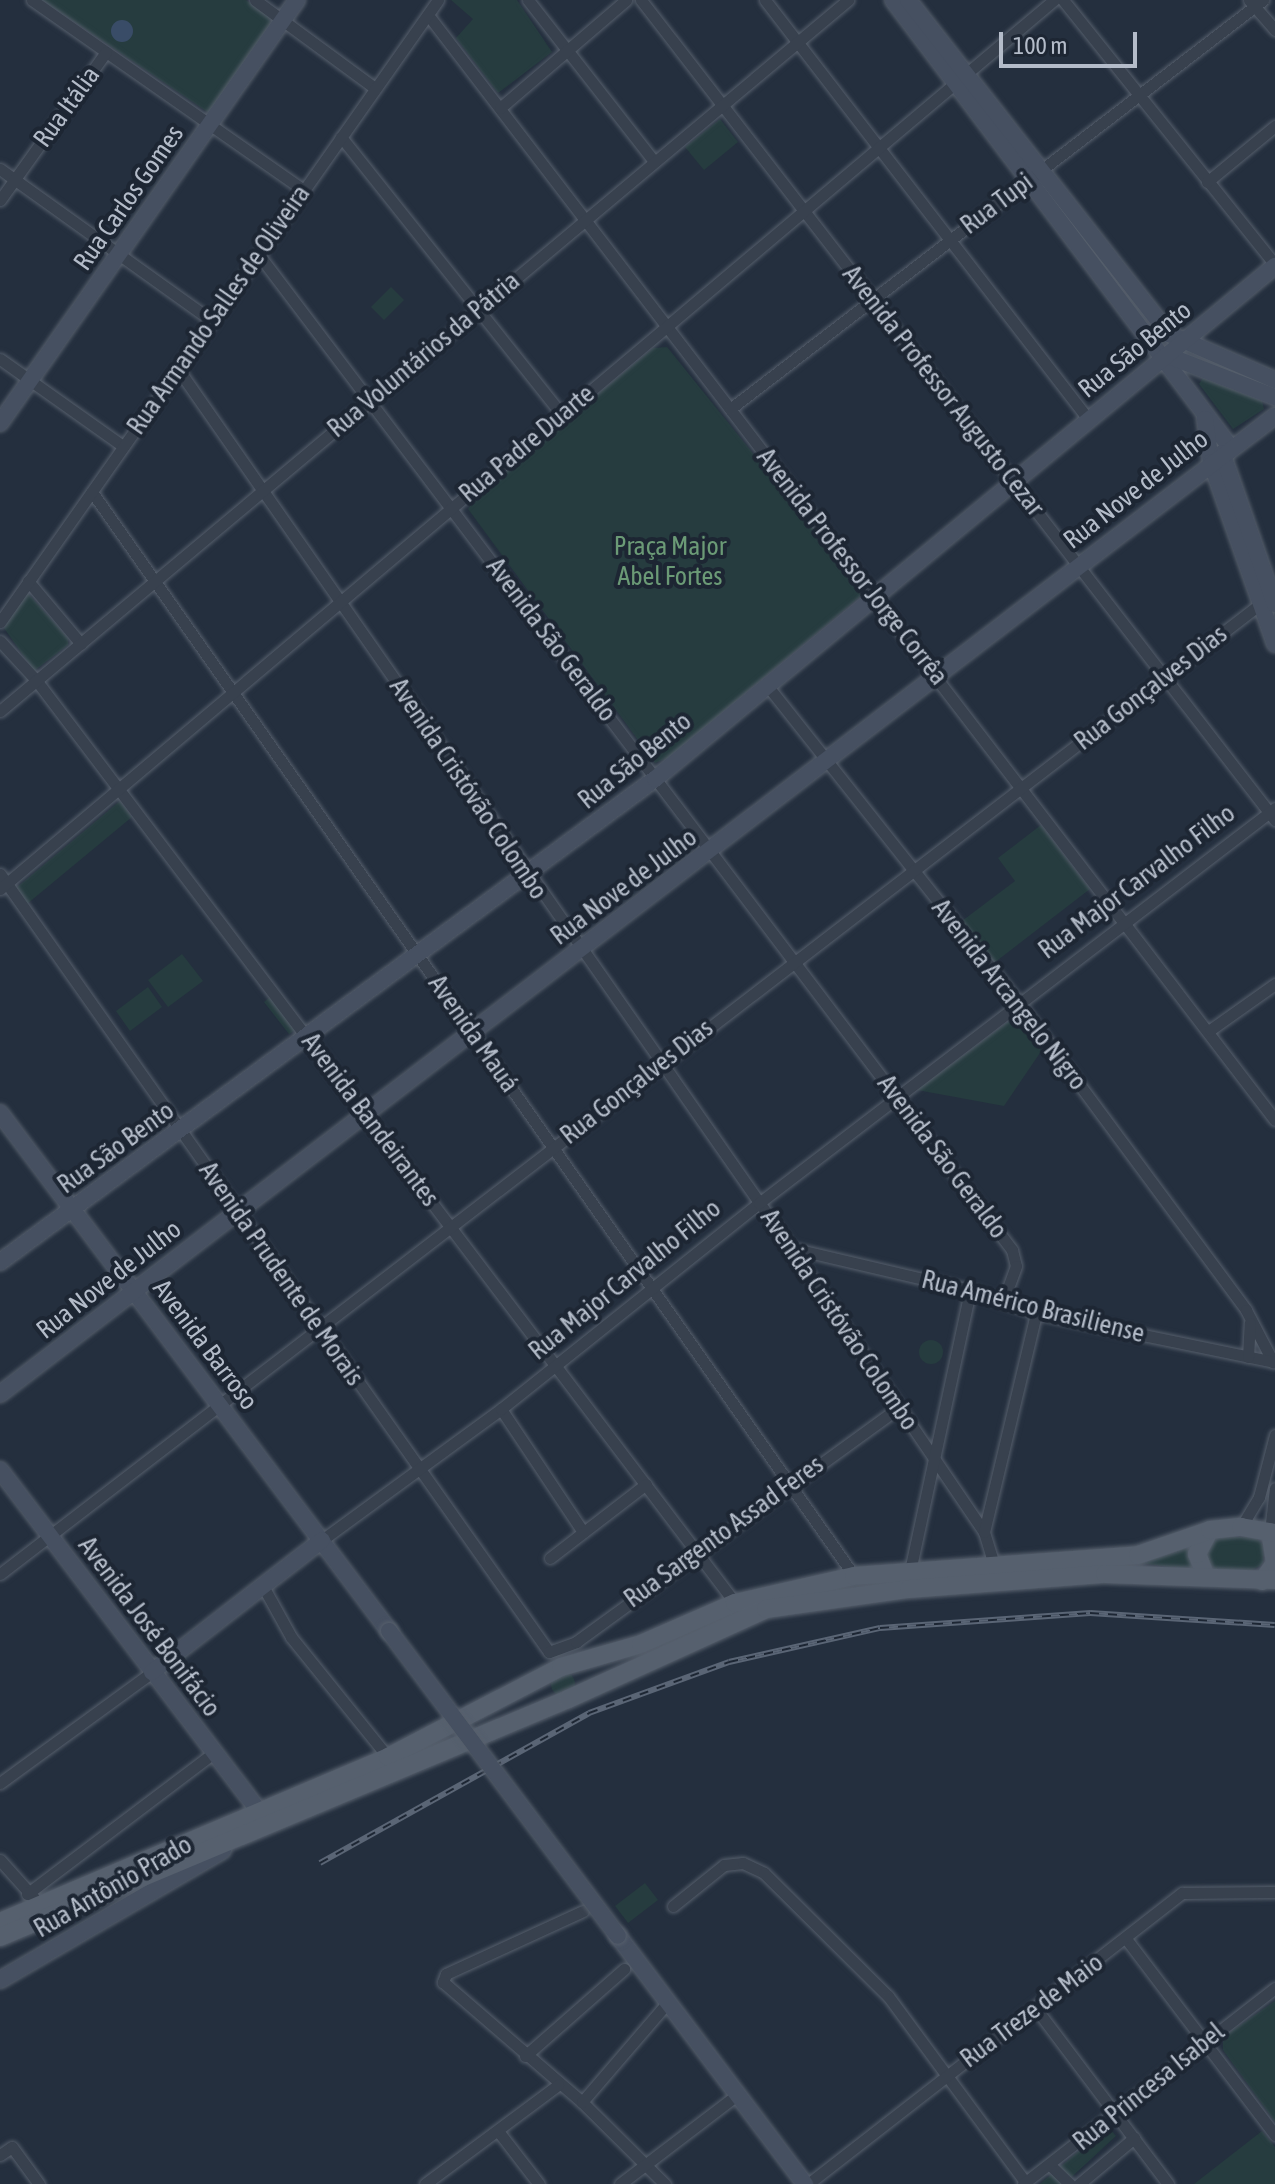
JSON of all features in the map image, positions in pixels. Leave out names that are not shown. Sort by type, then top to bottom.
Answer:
[{"type":"main road","points":[[0,1922],[49,1904],[388,1757],[542,1677],[735,1603],[854,1576],[995,1568],[1138,1555],[1210,1530],[1241,1527],[1272,1533],[1275,1563],[1269,1580],[1105,1574],[794,1601],[694,1637],[556,1704],[0,1937]]},
{"type":"main road","points":[[1206,1577],[1197,1554],[1210,1530]]},
{"type":"main road","points":[[582,1663],[582,1692]]},
{"type":"main road","points":[[542,1677],[543,1689],[556,1704]]},
{"type":"street","points":[[32,0],[303,190]]},
{"type":"street","points":[[255,0],[375,88]]},
{"type":"street","name":"Rua Carlos Gomes","points":[[0,423],[297,0]]},
{"type":"street","name":"Rua Armando Salles de Oliveira","points":[[0,622],[438,0]]},
{"type":"street","points":[[528,0],[654,161]]},
{"type":"street","points":[[500,108],[626,0]]},
{"type":"street","name":"Avenida Professor Augusto Cezar","points":[[641,0],[1164,678],[1273,814]]},
{"type":"street","points":[[765,0],[1088,419]]},
{"type":"street","name":"Rua Voluntários da Pátria","points":[[0,711],[848,0]]},
{"type":"street","points":[[893,0],[1035,176],[1204,410],[1272,595],[1275,644]]},
{"type":"street","points":[[908,0],[959,78]]},
{"type":"street","name":"Rua Padre Duarte","points":[[2,882],[235,692],[1054,0]]},
{"type":"street","points":[[1063,0],[1275,266]]},
{"type":"street","points":[[1256,2],[1275,30]]},
{"type":"street","name":"Rua Tupi","points":[[730,409],[1139,96],[1256,2]]},
{"type":"street","name":"Avenida Professor Jorge Corrêa","points":[[428,15],[1210,1030],[1275,1120]]},
{"type":"street","name":"Rua Itália","points":[[0,200],[106,52]]},
{"type":"street","points":[[1207,182],[1275,126]]},
{"type":"street","points":[[341,137],[482,309],[562,415]]},
{"type":"street","points":[[0,169],[212,321]]},
{"type":"street","points":[[1035,176],[1159,322],[1183,343],[1275,380]]},
{"type":"street","name":"Avenida São Geraldo","points":[[259,255],[372,398],[655,779],[1012,1250],[1016,1266],[1003,1302]]},
{"type":"street","name":"Rua São Bento","points":[[0,1262],[180,1132],[305,1033],[416,951],[526,875],[655,779],[766,684],[1275,266]]},
{"type":"street","points":[[1166,355],[1275,397]]},
{"type":"street","points":[[0,359],[123,446]]},
{"type":"street","name":"Avenida Cristóvão Colombo","points":[[178,369],[526,875],[791,1248],[984,1532],[995,1568]]},
{"type":"street","points":[[1204,410],[1221,454]]},
{"type":"street","name":"Rua Nove de Julho","points":[[0,1394],[828,762],[1274,412]]},
{"type":"street","name":"Avenida Mauá","points":[[92,492],[157,580],[854,1576]]},
{"type":"street","points":[[28,581],[81,644]]},
{"type":"street","name":"Rua Gonçalves Dias","points":[[0,1574],[1272,595]]},
{"type":"street","name":"Avenida Bandeirantes","points":[[0,641],[36,680],[735,1603]]},
{"type":"street","name":"Avenida Arcangelo Nigro","points":[[766,684],[1019,1003],[1246,1310],[1274,1362]]},
{"type":"street","name":"Rua Major Carvalho Filho","points":[[0,1783],[501,1409],[759,1203],[1124,922],[1273,814]]},
{"type":"street","name":"Avenida Prudente de Morais","points":[[2,882],[549,1652]]},
{"type":"street","points":[[1210,1030],[1275,984]]},
{"type":"street","name":"Avenida Barroso","points":[[0,1113],[322,1540],[340,1569],[806,2184]]},
{"type":"street","name":"Rua Américo Brasiliense","points":[[791,1248],[970,1290],[1036,1313],[1274,1362]]},
{"type":"street","points":[[910,1571],[970,1290]]},
{"type":"street","points":[[1246,1310],[1252,1333],[1248,1357]]},
{"type":"street","points":[[984,1532],[1036,1313]]},
{"type":"street","name":"Rua Sargento Assad Feres","points":[[549,1652],[562,1650],[583,1637],[696,1549],[899,1407]]},
{"type":"street","points":[[501,1409],[583,1532]]},
{"type":"street","points":[[1241,1527],[1259,1497],[1274,1439]]},
{"type":"street","name":"Avenida José Bonifácio","points":[[0,1470],[260,1812]]},
{"type":"street","points":[[550,1558],[646,1484]]},
{"type":"street","points":[[1272,1533],[1275,1488]]},
{"type":"street","name":"Avenida Barroso","points":[[307,1552],[340,1569]]},
{"type":"street","points":[[264,1588],[291,1637],[388,1757]]},
{"type":"street","points":[[582,1663],[583,1637]]},
{"type":"street","points":[[542,1677],[549,1652]]},
{"type":"street","points":[[27,1894],[215,1752]]},
{"type":"street","name":"Rua Antônio Prado","points":[[0,1980],[249,1835]]},
{"type":"street","points":[[0,1860],[27,1894],[49,1904]]},
{"type":"street","points":[[673,1906],[724,1865],[743,1863],[764,1873],[888,1996],[1024,2183]]},
{"type":"street","name":"Rua Treze de Maio","points":[[806,2184],[944,2076],[1037,2010],[1182,1893],[1275,1892]]},
{"type":"street","points":[[583,1911],[446,1974],[443,1982],[558,2085],[582,2102],[665,2184]]},
{"type":"street","points":[[1127,1940],[1275,2135]]},
{"type":"street","points":[[525,2056],[624,1969]]},
{"type":"street","name":"Rua Princesa Isabel","points":[[1024,2183],[1275,1988]]},
{"type":"street","points":[[582,2102],[668,2002]]},
{"type":"street","points":[[1037,2010],[1168,2184]]},
{"type":"street","points":[[425,2184],[558,2085]]},
{"type":"street","points":[[620,2184],[737,2095]]},
{"type":"street","points":[[498,2131],[539,2184]]},
{"type":"street","name":"Rua Princesa Isabel","points":[[1079,2184],[1134,2138]]},
{"type":"street","points":[[0,2155],[12,2147],[39,2184]]},
{"type":"street","points":[[1050,2165],[1070,2184]]},
{"type":"green space","points":[[42,0],[246,0],[269,16],[271,25],[209,113]]},
{"type":"green space","points":[[451,0],[517,0],[552,52],[498,93],[456,38],[473,19]]},
{"type":"green space","points":[[720,119],[738,142],[704,170],[685,147]]},
{"type":"green space","points":[[391,287],[404,300],[384,320],[371,307]]},
{"type":"green space","name":"Praça Major Abel Fortes","points":[[667,347],[861,587],[862,595],[668,758],[655,763],[468,509],[477,495],[653,348]]},
{"type":"green space","points":[[1203,378],[1262,401],[1264,409],[1233,429],[1199,384]]},
{"type":"green space","points":[[26,591],[68,638],[68,645],[34,671],[4,628]]},
{"type":"green space","points":[[120,801],[132,817],[27,904],[16,888]]},
{"type":"green space","points":[[1041,825],[1090,889],[994,963],[962,921],[1015,881],[998,858]]},
{"type":"green space","points":[[182,954],[203,981],[168,1007],[148,980]]},
{"type":"green space","points":[[148,987],[162,1007],[130,1031],[116,1011]]},
{"type":"green space","points":[[270,997],[295,1030],[289,1034],[264,1002]]},
{"type":"green space","points":[[1018,1014],[1044,1047],[1004,1106],[917,1090]]},
{"type":"green space","points":[[931,1340],[940,1343],[943,1352],[940,1361],[931,1364],[922,1361],[919,1352],[922,1343]]},
{"type":"green space","points":[[1219,1537],[1256,1537],[1264,1546],[1263,1564],[1247,1573],[1207,1568],[1205,1548]]},
{"type":"green space","points":[[1190,1544],[1192,1570],[1132,1562]]},
{"type":"green space","points":[[563,1672],[574,1679],[575,1684],[568,1695],[563,1696],[552,1689],[551,1684],[558,1673]]},
{"type":"green space","points":[[645,1883],[658,1900],[628,1923],[615,1906]]},
{"type":"green space","points":[[1275,2001],[1275,2122],[1223,2050],[1223,2037]]},
{"type":"green space","points":[[1108,2126],[1116,2136],[1064,2184],[1040,2184]]},
{"type":"green space","points":[[1262,2131],[1275,2147],[1275,2184],[1194,2184]]},
{"type":"water","points":[[122,20],[130,23],[133,31],[130,39],[122,42],[114,39],[111,31],[114,23]]},
{"type":"railway","points":[[320,1863],[589,1713],[729,1662],[880,1628],[1090,1613],[1275,1625]]}]
